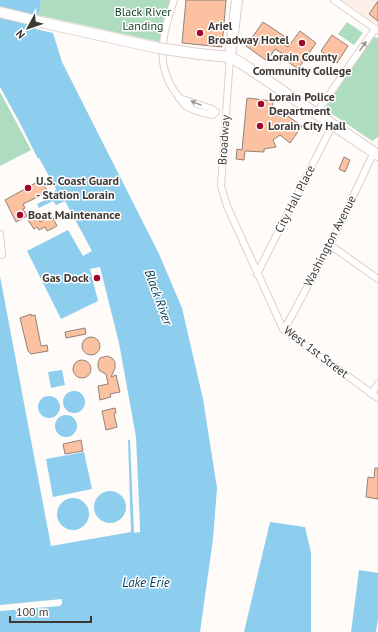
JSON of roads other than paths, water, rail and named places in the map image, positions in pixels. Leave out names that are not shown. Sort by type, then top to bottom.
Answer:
[{"type":"main road","name":"Broadway","points":[[230,57],[237,0]]},
{"type":"main road","points":[[0,12],[158,48],[230,57],[317,112],[376,153]]},
{"type":"street","points":[[174,0],[167,20],[163,62],[168,82],[182,103],[187,107],[212,115],[216,112],[226,113]]},
{"type":"street","points":[[317,112],[376,30],[334,0]]},
{"type":"street","name":"Broadway","points":[[230,57],[222,192],[257,274]]},
{"type":"street","name":"City Hall Place","points":[[257,274],[333,124]]},
{"type":"street","name":"Washington Avenue","points":[[284,330],[330,245],[376,153]]},
{"type":"street","points":[[0,234],[2,255]]},
{"type":"street","points":[[330,245],[378,279]]},
{"type":"street","name":"West 1st Street","points":[[257,274],[284,330],[378,398]]},
{"type":"street","points":[[371,394],[378,384]]},
{"type":"water","points":[[0,0],[41,0],[36,29],[53,33],[62,62],[159,254],[182,308],[203,399],[217,488],[213,539],[200,632],[0,632],[0,276],[51,546],[131,532],[128,440],[130,440],[134,533],[140,532],[140,526],[136,437],[119,343],[100,267],[90,269],[98,301],[61,319],[27,251],[68,230],[83,256],[92,251],[65,201],[56,205],[53,201],[39,208],[37,204],[51,197],[56,189],[39,158],[38,159],[0,87]]},
{"type":"water","points":[[62,370],[65,385],[51,388],[48,372]]},
{"type":"water","points":[[74,391],[78,392],[84,398],[84,406],[78,412],[74,413],[70,412],[64,406],[63,402],[64,398],[70,392]]},
{"type":"water","points":[[49,396],[53,397],[59,403],[59,411],[53,417],[49,418],[45,417],[39,411],[38,407],[39,403],[45,397]]},
{"type":"water","points":[[66,415],[70,416],[76,422],[76,430],[70,436],[66,437],[62,436],[56,430],[55,426],[56,422],[62,416]]},
{"type":"water","points":[[84,452],[92,489],[53,497],[46,459]]},
{"type":"water","points":[[107,491],[113,491],[123,498],[126,507],[125,513],[119,520],[113,523],[107,523],[97,516],[94,510],[94,504],[101,494]]},
{"type":"water","points":[[70,498],[76,498],[86,505],[89,514],[88,520],[82,527],[76,530],[70,530],[60,523],[57,517],[57,511],[64,501]]},
{"type":"water","points":[[270,522],[305,527],[311,553],[311,632],[244,632]]},
{"type":"water","points":[[359,570],[378,573],[378,618],[376,632],[351,632]]},
{"type":"place","name":"Ariel Broadway Hotel","points":[[200,33]]},
{"type":"place","name":"Lorain County Community College","points":[[302,43]]},
{"type":"place","name":"Lorain Police Department","points":[[261,104]]},
{"type":"place","name":"Lorain City Hall","points":[[260,126]]},
{"type":"place","name":"U.S. Coast Guard - Station Lorain","points":[[28,188]]},
{"type":"place","name":"Boat Maintenance","points":[[20,215]]},
{"type":"place","name":"Gas Dock","points":[[97,278]]},
{"type":"park label","name":"Black River Landing","points":[[143,19]]},
{"type":"water label","name":"Black River","points":[[159,297]]},
{"type":"water label","name":"Lake Erie","points":[[146,582]]}]
